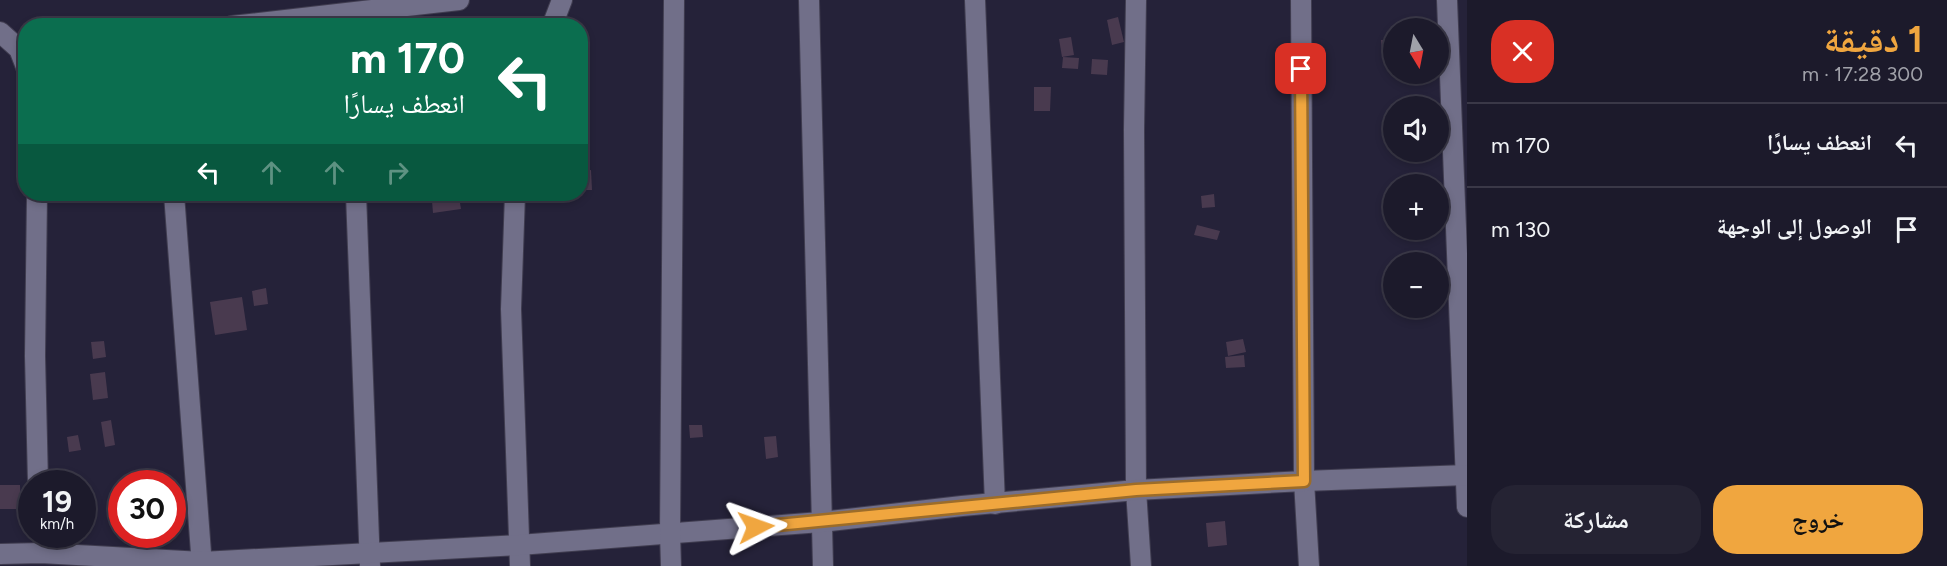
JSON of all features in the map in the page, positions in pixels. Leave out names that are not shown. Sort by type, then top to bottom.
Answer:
[{"type":"street","points":[[355,18],[459,0]]},
{"type":"street","points":[[555,18],[562,0]]},
{"type":"street","points":[[671,566],[674,0]]},
{"type":"street","points":[[809,0],[823,566]]},
{"type":"street","points":[[975,0],[995,504]]},
{"type":"street","points":[[1136,0],[1134,130],[1136,490],[1141,566]]},
{"type":"street","points":[[1301,0],[1304,481],[1309,566]]},
{"type":"street","points":[[1447,0],[1467,507]]},
{"type":"street","points":[[0,32],[18,54]]},
{"type":"street","points":[[37,201],[35,356],[38,470]]},
{"type":"street","points":[[175,201],[202,564]]},
{"type":"street","points":[[356,201],[370,559]]},
{"type":"street","points":[[514,201],[511,309],[520,566]]},
{"type":"street","points":[[0,554],[41,551],[202,564],[370,559],[821,522],[1136,490],[1466,475]]},
{"type":"building","points":[[1118,17],[1124,42],[1112,45],[1107,20]]},
{"type":"building","points":[[1071,37],[1074,55],[1062,57],[1059,39]]},
{"type":"building","points":[[1063,57],[1079,58],[1078,69],[1062,68]]},
{"type":"building","points":[[1092,59],[1108,60],[1107,75],[1091,74]]},
{"type":"building","points":[[1034,87],[1051,87],[1050,111],[1034,111]]},
{"type":"building","points":[[588,170],[591,170],[592,190],[588,190]]},
{"type":"building","points":[[1214,194],[1215,207],[1202,208],[1201,196]]},
{"type":"building","points":[[432,201],[460,201],[461,209],[433,213]]},
{"type":"building","points":[[1197,225],[1220,231],[1217,240],[1194,235]]},
{"type":"building","points":[[266,288],[268,304],[254,306],[252,291]]},
{"type":"building","points":[[242,297],[247,330],[215,335],[210,302]]},
{"type":"building","points":[[1243,339],[1246,352],[1228,356],[1226,342]]},
{"type":"building","points":[[104,341],[106,357],[93,359],[91,342]]},
{"type":"building","points":[[1244,355],[1245,367],[1226,368],[1225,357]]},
{"type":"building","points":[[105,372],[108,398],[93,400],[90,374]]},
{"type":"building","points":[[111,420],[115,445],[105,447],[101,422]]},
{"type":"building","points":[[689,425],[702,425],[703,437],[690,438]]},
{"type":"building","points":[[78,435],[81,450],[69,452],[67,437]]},
{"type":"building","points":[[776,436],[778,457],[766,459],[764,437]]},
{"type":"building","points":[[0,485],[18,485],[18,509],[0,509]]},
{"type":"building","points":[[1225,521],[1227,545],[1208,547],[1206,523]]},
{"type":"route","points":[[756,527],[1136,490],[1304,481],[1301,69]]}]
